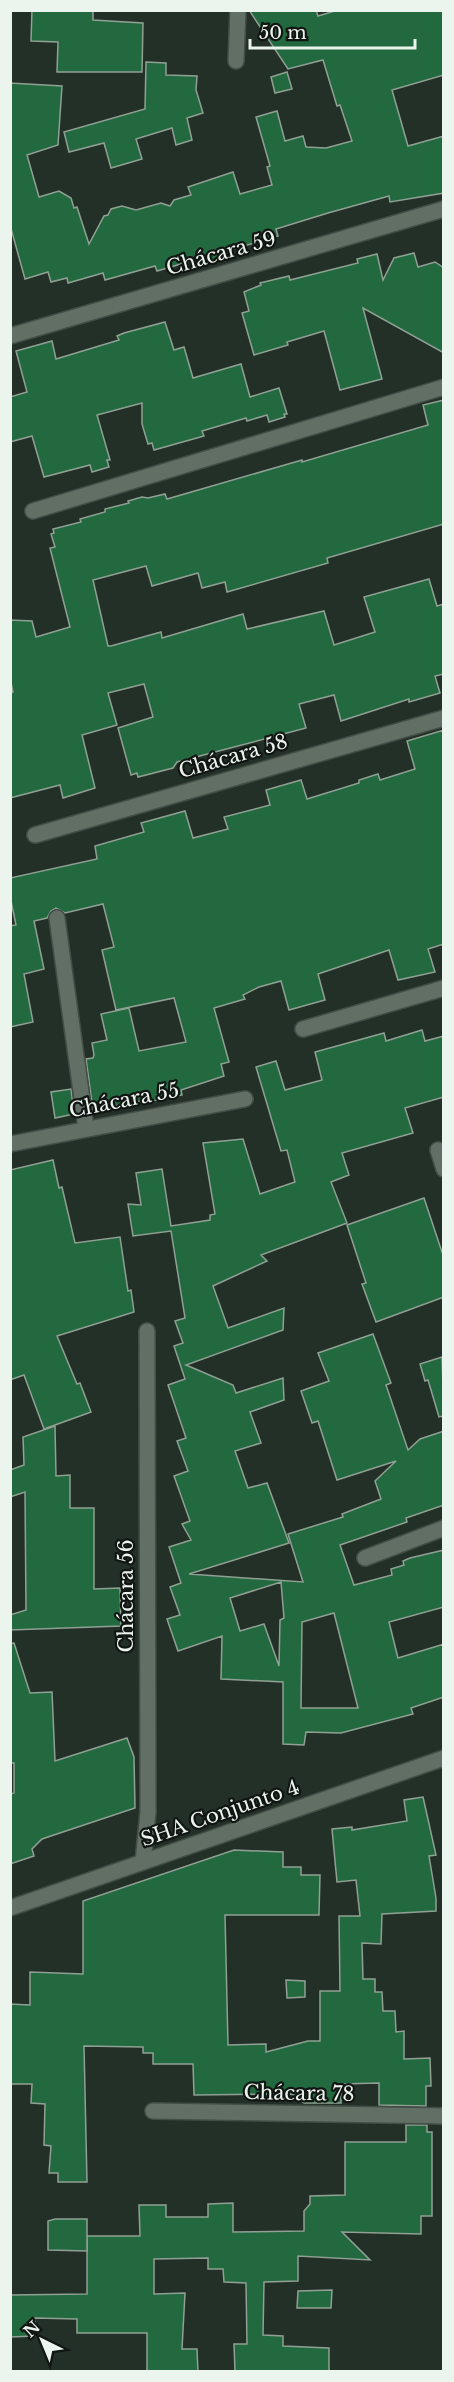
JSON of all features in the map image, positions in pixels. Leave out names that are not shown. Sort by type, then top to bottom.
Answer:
[{"type":"street","points":[[236,61],[238,10]]},
{"type":"street","name":"Chácara 59","points":[[10,336],[444,209]]},
{"type":"street","points":[[33,511],[444,387]]},
{"type":"street","name":"Chácara 58","points":[[35,835],[444,718]]},
{"type":"street","points":[[57,918],[86,1128]]},
{"type":"street","points":[[303,1029],[444,988]]},
{"type":"street","name":"Chácara 55","points":[[10,1144],[245,1099]]},
{"type":"street","points":[[438,1150],[444,1169]]},
{"type":"street","name":"Chácara 56","points":[[144,1862],[148,1812],[147,1331]]},
{"type":"street","points":[[365,1558],[444,1528]]},
{"type":"street","name":"SHA Conjunto 4","points":[[10,1908],[444,1758]]},
{"type":"street","name":"Chácara 78","points":[[153,2111],[444,2116]]},
{"type":"building","points":[[32,10],[93,10],[93,20],[143,23],[142,72],[57,72],[58,42],[31,41]]},
{"type":"building","points":[[249,10],[316,10],[318,16],[338,10],[444,10],[444,75],[392,90],[408,146],[444,136],[444,193],[390,202],[389,196],[328,213],[276,229],[278,236],[230,250],[231,256],[210,262],[208,256],[157,271],[155,266],[105,280],[103,273],[68,283],[67,278],[51,282],[48,272],[25,279],[10,225],[10,83],[62,86],[58,145],[27,155],[39,197],[59,191],[71,198],[74,208],[77,207],[89,244],[104,216],[108,215],[111,209],[122,206],[136,210],[161,203],[170,206],[174,200],[191,195],[188,187],[233,172],[240,194],[272,185],[267,167],[270,166],[256,117],[277,111],[285,141],[303,136],[306,147],[326,148],[352,141],[340,105],[337,106],[323,60],[288,69]]},
{"type":"building","points":[[146,62],[166,63],[166,75],[197,76],[196,90],[203,113],[187,118],[192,140],[176,145],[172,128],[136,139],[142,159],[111,168],[104,143],[69,152],[64,132],[145,109]]},
{"type":"building","points":[[287,72],[292,89],[275,93],[271,77]]},
{"type":"building","points":[[414,253],[418,267],[435,262],[444,268],[444,353],[363,308],[382,379],[340,390],[324,331],[254,355],[242,313],[249,311],[244,292],[261,285],[260,283],[289,276],[290,280],[358,263],[357,259],[377,254],[383,280],[394,258]]},
{"type":"building","points":[[165,322],[174,350],[184,347],[193,378],[241,364],[250,397],[279,388],[287,414],[284,414],[285,417],[269,422],[267,415],[247,421],[246,418],[202,431],[204,436],[154,450],[152,443],[148,444],[142,424],[142,403],[97,415],[110,460],[107,460],[109,467],[92,472],[90,465],[44,477],[32,436],[10,442],[10,397],[27,392],[16,351],[52,341],[56,359],[119,340],[117,336],[124,333]]},
{"type":"building","points":[[444,400],[444,524],[327,558],[328,563],[227,592],[225,582],[202,588],[198,573],[152,586],[146,566],[93,580],[108,646],[111,646],[161,632],[162,638],[243,614],[247,629],[324,611],[334,645],[375,632],[364,597],[429,579],[437,606],[444,604],[444,674],[435,676],[440,693],[409,702],[409,699],[341,721],[334,695],[299,704],[306,728],[177,762],[173,768],[138,777],[137,773],[131,775],[118,728],[153,717],[144,684],[108,693],[117,725],[82,735],[95,788],[63,798],[60,785],[10,798],[10,693],[13,692],[10,678],[10,620],[32,621],[36,637],[70,627],[50,548],[55,547],[51,534],[54,533],[53,529],[81,522],[80,519],[142,497],[165,494],[167,499],[428,425],[423,405]]},
{"type":"building","points":[[444,730],[444,944],[428,949],[435,972],[398,980],[389,950],[318,974],[325,1000],[289,1010],[281,981],[259,987],[243,995],[245,999],[214,1008],[229,1062],[221,1064],[224,1076],[181,1090],[182,1095],[93,1110],[86,1059],[93,1058],[92,1043],[107,1040],[101,1014],[129,1008],[139,1051],[186,1042],[174,998],[116,1010],[102,950],[114,947],[103,904],[65,913],[56,908],[47,918],[34,921],[44,969],[24,974],[33,1022],[10,1027],[10,926],[16,925],[10,896],[10,878],[97,859],[95,846],[144,832],[141,823],[185,811],[193,838],[228,829],[224,817],[270,805],[266,790],[301,780],[307,799],[359,783],[359,780],[378,774],[380,780],[415,769],[407,741]]},
{"type":"building","points":[[422,1030],[425,1041],[444,1036],[444,1097],[405,1108],[413,1133],[342,1153],[349,1175],[331,1182],[347,1223],[261,1255],[267,1261],[213,1286],[228,1328],[284,1308],[283,1330],[186,1365],[233,1385],[236,1393],[283,1378],[284,1400],[250,1412],[261,1443],[235,1451],[248,1488],[267,1483],[289,1543],[189,1574],[303,1582],[288,1534],[343,1517],[342,1514],[381,1499],[375,1481],[396,1461],[337,1480],[318,1421],[312,1423],[301,1391],[329,1381],[318,1353],[373,1334],[391,1383],[386,1385],[408,1450],[420,1439],[444,1431],[444,1505],[406,1518],[407,1522],[340,1545],[354,1585],[392,1575],[391,1569],[404,1565],[403,1561],[410,1558],[444,1550],[444,1607],[389,1622],[398,1658],[444,1644],[444,1697],[411,1708],[413,1714],[341,1733],[306,1732],[304,1745],[283,1744],[283,1682],[221,1679],[222,1636],[178,1651],[167,1619],[180,1615],[170,1587],[181,1583],[169,1547],[191,1540],[182,1524],[190,1521],[174,1476],[188,1471],[177,1441],[186,1438],[168,1385],[185,1379],[174,1346],[183,1343],[175,1321],[185,1318],[171,1231],[133,1236],[128,1204],[141,1205],[136,1173],[162,1169],[171,1226],[210,1220],[210,1215],[215,1214],[203,1143],[243,1139],[260,1194],[295,1182],[287,1150],[281,1151],[256,1067],[276,1061],[285,1090],[322,1080],[315,1052],[384,1033],[386,1041]],"holes":[[[281,1582],[284,1618],[280,1620],[279,1666],[264,1624],[240,1631],[230,1598]],[[334,1613],[358,1708],[301,1708],[302,1622]]]},
{"type":"building","points":[[71,1089],[74,1114],[55,1118],[51,1092]]},
{"type":"building","points":[[53,1160],[75,1243],[120,1237],[128,1291],[131,1290],[134,1312],[57,1336],[77,1384],[80,1383],[91,1412],[44,1429],[24,1375],[10,1380],[10,1170]]},
{"type":"building","points":[[424,1198],[444,1258],[444,1297],[376,1322],[362,1284],[366,1283],[347,1225]]},
{"type":"building","points":[[442,1357],[444,1416],[439,1417],[428,1380],[425,1381],[420,1364]]},
{"type":"building","points":[[55,1426],[56,1476],[70,1475],[70,1508],[94,1508],[94,1589],[120,1588],[121,1626],[10,1630],[10,1615],[26,1610],[25,1492],[10,1497],[10,1470],[24,1465],[23,1437]]},
{"type":"building","points":[[14,1643],[30,1693],[52,1692],[55,1761],[127,1738],[134,1757],[135,1808],[42,1839],[32,1849],[34,1856],[10,1864],[10,1794],[14,1793],[14,1763],[10,1763],[10,1644]]},
{"type":"building","points":[[423,1797],[436,1855],[429,1856],[436,1911],[382,1914],[381,1944],[362,1943],[363,1979],[375,1979],[375,1992],[382,1992],[383,2011],[395,2011],[396,2032],[404,2031],[404,2059],[430,2058],[431,2086],[426,2086],[426,2106],[379,2105],[379,2083],[341,2084],[341,2103],[304,2103],[292,2094],[194,2095],[193,2064],[153,2064],[153,2053],[143,2053],[143,2047],[84,2046],[87,2182],[58,2182],[58,2173],[49,2173],[51,2146],[44,2145],[45,2104],[31,2103],[32,2084],[10,2084],[10,2004],[30,2005],[30,1972],[83,1974],[83,1901],[234,1850],[283,1852],[283,1867],[301,1867],[301,1875],[320,1875],[319,1915],[225,1915],[228,2045],[266,2044],[266,2052],[308,2041],[320,2041],[320,1991],[340,1991],[339,1916],[360,1916],[356,1880],[337,1882],[332,1829],[352,1827],[352,1830],[407,1821],[404,1800]]},
{"type":"building","points":[[286,1980],[305,1981],[305,1997],[287,1998]]},
{"type":"building","points":[[406,2125],[427,2125],[427,2132],[432,2132],[432,2216],[421,2216],[421,2234],[342,2232],[370,2260],[298,2256],[298,2281],[264,2282],[263,2335],[283,2336],[283,2346],[329,2348],[329,2372],[235,2372],[234,2344],[247,2344],[246,2283],[224,2282],[223,2269],[208,2269],[208,2258],[154,2259],[154,2294],[185,2293],[182,2349],[197,2349],[198,2372],[147,2372],[147,2333],[77,2333],[77,2319],[35,2318],[35,2336],[10,2337],[10,2295],[87,2294],[87,2236],[140,2236],[139,2205],[166,2205],[166,2217],[208,2217],[208,2204],[233,2203],[233,2232],[304,2231],[304,2211],[310,2204],[310,2196],[345,2195],[345,2142],[406,2142]]},
{"type":"building","points":[[87,2219],[87,2251],[48,2250],[48,2221]]},
{"type":"building","points":[[332,2290],[331,2308],[297,2308],[298,2291]]}]
